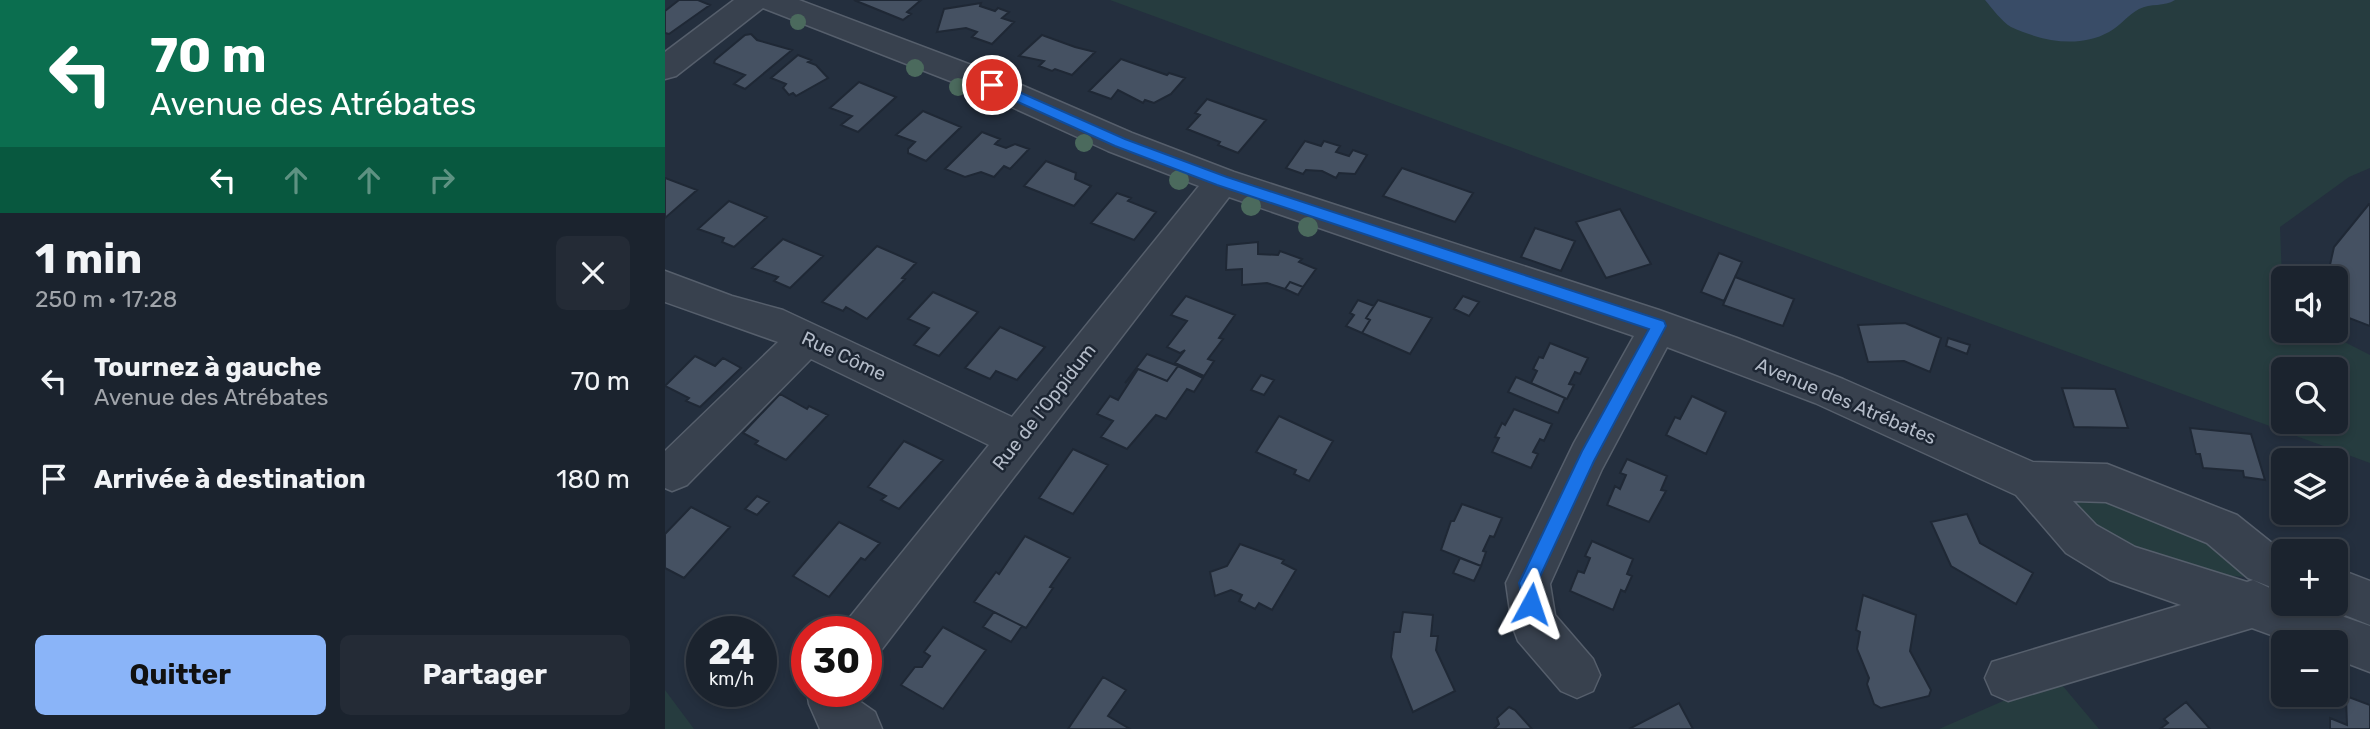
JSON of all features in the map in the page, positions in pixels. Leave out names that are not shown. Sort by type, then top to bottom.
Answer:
[{"type":"street","points":[[665,68],[754,0]]},
{"type":"street","name":"Avenue des Atrébates","points":[[771,0],[992,85],[1120,142],[1222,181],[1658,326],[1829,391],[2031,481],[2107,483],[2222,529],[2271,566]]},
{"type":"street","name":"Rue de l'Oppidum","points":[[879,616],[1222,181]]},
{"type":"street","name":"Rue Côme","points":[[665,286],[729,311],[770,321],[1018,439]]},
{"type":"street","points":[[1577,675],[1534,625],[1528,583],[1588,456],[1658,326]]},
{"type":"street","points":[[672,472],[806,338]]},
{"type":"street","name":"Avenue des Atrébates","points":[[2031,481],[2081,539],[2125,565],[2252,606],[2370,649]]},
{"type":"street","name":"Avenue des Atrébates","points":[[2252,606],[2271,571]]},
{"type":"street","points":[[2348,595],[2370,603]]},
{"type":"street","points":[[2008,678],[2252,606]]},
{"type":"street","points":[[834,707],[838,716],[858,729]]},
{"type":"green space","points":[[1110,0],[2370,0],[2370,168],[2349,177],[2280,227],[2282,266],[2271,266],[2271,343],[2346,343],[2370,355],[2370,463],[2348,455],[2348,448],[2329,448],[2291,434],[2348,434],[2348,357],[2271,357],[2271,427]]},
{"type":"green space","points":[[2083,493],[2214,536],[2249,577],[2205,575],[2138,552],[2095,531],[2062,496]]},
{"type":"green space","points":[[2062,685],[2099,729],[1939,729],[2010,698]]},
{"type":"green space","points":[[665,690],[694,729],[665,729]]},
{"type":"water","points":[[1985,0],[2175,0],[2139,9],[2113,30],[2097,37],[2073,42],[2047,39],[2011,27]]},
{"type":"building","points":[[679,0],[698,0],[710,5],[669,34],[665,33],[665,11]]},
{"type":"building","points":[[854,0],[921,0],[907,12],[911,14],[903,20]]},
{"type":"building","points":[[981,3],[980,6],[995,11],[998,8],[1009,12],[1002,18],[1014,22],[992,44],[972,37],[977,32],[966,28],[937,32],[944,9]]},
{"type":"building","points":[[751,34],[757,40],[792,50],[745,89],[734,84],[745,75],[714,63],[745,35]]},
{"type":"building","points":[[1042,35],[1095,52],[1072,75],[1055,69],[1052,71],[1039,66],[1044,61],[1019,56]]},
{"type":"building","points":[[798,55],[811,60],[808,62],[816,65],[828,78],[796,96],[793,93],[789,95],[783,88],[786,84],[771,78]]},
{"type":"building","points":[[1121,59],[1167,75],[1169,73],[1185,78],[1171,94],[1154,103],[1145,100],[1143,103],[1118,90],[1111,99],[1089,91]]},
{"type":"building","points":[[859,82],[896,97],[858,132],[841,125],[852,116],[830,108]]},
{"type":"building","points":[[1207,99],[1266,120],[1238,153],[1218,145],[1220,142],[1187,129],[1200,115],[1195,113]]},
{"type":"building","points":[[923,111],[961,127],[926,161],[908,153],[908,149],[915,142],[896,135]]},
{"type":"building","points":[[982,132],[1000,139],[995,144],[1006,148],[1015,144],[1029,149],[1010,169],[1004,166],[994,177],[981,172],[965,177],[945,169]]},
{"type":"building","points":[[1305,141],[1321,146],[1324,141],[1340,146],[1336,152],[1349,156],[1353,150],[1367,155],[1355,174],[1339,173],[1336,178],[1322,171],[1306,170],[1303,174],[1286,168]]},
{"type":"building","points":[[1046,161],[1076,173],[1075,179],[1091,186],[1074,206],[1024,186]]},
{"type":"building","points":[[1402,168],[1473,193],[1455,222],[1383,196]]},
{"type":"building","points":[[665,178],[697,190],[665,218]]},
{"type":"building","points":[[1117,193],[1131,198],[1128,201],[1156,212],[1134,240],[1091,223]]},
{"type":"building","points":[[729,201],[767,217],[734,247],[722,242],[724,238],[698,229]]},
{"type":"building","points":[[2370,204],[2370,326],[2348,318],[2348,266],[2330,266],[2334,247]]},
{"type":"building","points":[[1620,209],[1651,264],[1606,278],[1576,222]]},
{"type":"building","points":[[1535,228],[1575,241],[1561,271],[1521,257]]},
{"type":"building","points":[[783,239],[823,256],[790,288],[774,281],[778,277],[752,268]]},
{"type":"building","points":[[1258,242],[1258,254],[1278,255],[1280,251],[1302,259],[1299,262],[1316,269],[1303,287],[1290,282],[1285,289],[1267,283],[1242,285],[1242,269],[1226,270],[1227,245]]},
{"type":"building","points":[[877,246],[916,263],[902,278],[905,279],[867,319],[846,307],[843,311],[822,302]]},
{"type":"building","points":[[1719,253],[1742,262],[1724,301],[1701,292]]},
{"type":"building","points":[[1735,277],[1794,299],[1783,326],[1723,305]]},
{"type":"building","points":[[1290,282],[1303,287],[1298,295],[1285,289]]},
{"type":"building","points":[[933,292],[978,312],[939,356],[914,345],[929,328],[908,319]]},
{"type":"building","points":[[1186,296],[1235,315],[1219,338],[1223,339],[1208,359],[1214,361],[1204,376],[1175,363],[1185,350],[1180,353],[1167,347],[1187,321],[1171,315]]},
{"type":"building","points":[[1463,296],[1479,302],[1469,316],[1454,309]]},
{"type":"building","points":[[1358,300],[1374,306],[1366,318],[1370,320],[1362,333],[1346,326],[1354,315],[1350,313]]},
{"type":"building","points":[[1378,300],[1432,318],[1410,354],[1362,333],[1370,320],[1366,318]]},
{"type":"building","points":[[1905,323],[1941,338],[1930,372],[1904,361],[1868,362],[1858,325]]},
{"type":"building","points":[[1000,327],[1045,347],[1017,380],[996,371],[990,379],[965,368]]},
{"type":"building","points":[[1948,338],[1970,345],[1967,354],[1946,346]]},
{"type":"building","points":[[1550,343],[1588,358],[1580,374],[1575,372],[1569,384],[1574,385],[1567,399],[1531,383],[1537,371],[1533,369],[1539,357],[1543,358]]},
{"type":"building","points":[[1147,354],[1178,366],[1167,381],[1138,369],[1125,383]]},
{"type":"building","points":[[695,356],[715,366],[723,358],[741,368],[700,407],[665,386]]},
{"type":"building","points":[[1178,366],[1203,378],[1194,392],[1187,389],[1166,419],[1156,415],[1127,449],[1101,437],[1113,421],[1097,414],[1110,396],[1118,400],[1138,369],[1167,381]]},
{"type":"building","points":[[1261,375],[1274,380],[1264,395],[1251,390]]},
{"type":"building","points":[[1516,377],[1565,398],[1558,413],[1508,392]]},
{"type":"building","points":[[2062,388],[2115,389],[2128,428],[2074,427]]},
{"type":"building","points":[[780,394],[807,409],[809,406],[828,415],[786,460],[755,444],[758,441],[743,433]]},
{"type":"building","points":[[1692,396],[1726,412],[1706,454],[1666,435],[1675,417],[1680,419]]},
{"type":"building","points":[[1514,409],[1552,424],[1544,441],[1540,439],[1533,452],[1538,454],[1531,468],[1492,452],[1502,423],[1505,425]]},
{"type":"building","points":[[1279,416],[1333,441],[1309,481],[1294,474],[1296,470],[1256,452]]},
{"type":"building","points":[[2190,428],[2251,434],[2265,480],[2244,477],[2243,471],[2203,468],[2200,454],[2196,454]]},
{"type":"building","points":[[904,441],[943,460],[899,509],[881,500],[886,496],[868,487]]},
{"type":"building","points":[[1073,449],[1108,465],[1073,514],[1039,498]]},
{"type":"building","points":[[1627,459],[1667,476],[1661,490],[1666,491],[1649,522],[1607,505],[1615,486],[1620,489],[1626,475],[1620,473]]},
{"type":"building","points":[[757,496],[769,502],[757,515],[745,509]]},
{"type":"building","points":[[1462,504],[1502,518],[1494,537],[1490,536],[1483,551],[1486,552],[1481,566],[1441,550],[1451,521],[1454,521]]},
{"type":"building","points":[[691,507],[730,527],[684,578],[665,568],[665,534]]},
{"type":"building","points":[[1967,514],[1980,543],[2033,573],[2016,604],[1951,566],[1931,522]]},
{"type":"building","points":[[839,522],[880,543],[865,560],[861,558],[829,597],[793,576]]},
{"type":"building","points":[[1025,536],[1070,558],[1026,628],[974,602],[996,572],[999,574]]},
{"type":"building","points":[[1592,541],[1633,559],[1627,574],[1632,576],[1625,592],[1621,590],[1613,610],[1570,591],[1578,571],[1584,573],[1590,558],[1585,556]]},
{"type":"building","points":[[1240,544],[1284,560],[1282,563],[1296,570],[1272,610],[1259,603],[1255,609],[1239,601],[1242,595],[1231,590],[1215,596],[1210,572],[1227,566]]},
{"type":"building","points":[[1460,558],[1481,566],[1474,581],[1453,573]]},
{"type":"building","points":[[1863,595],[1916,615],[1910,651],[1931,690],[1929,696],[1881,708],[1874,704],[1867,684],[1869,678],[1857,649],[1860,632],[1856,630]]},
{"type":"building","points":[[994,612],[1022,626],[1011,642],[983,627]]},
{"type":"building","points":[[1403,612],[1433,615],[1431,636],[1438,636],[1436,650],[1455,691],[1413,712],[1391,657],[1394,632],[1400,632]]},
{"type":"building","points":[[943,627],[986,650],[943,709],[901,685],[915,667],[922,667],[930,656],[924,652]]},
{"type":"building","points":[[1103,677],[1126,690],[1108,716],[1130,729],[1068,729]]},
{"type":"building","points":[[2348,697],[2370,705],[2370,729],[2330,729],[2330,718],[2347,725]]},
{"type":"building","points":[[2186,702],[2210,729],[2160,729],[2168,723],[2164,719]]},
{"type":"building","points":[[1679,703],[1693,729],[1629,729]]},
{"type":"building","points":[[1509,707],[1532,729],[1494,729],[1499,724],[1497,718]]},
{"type":"route","points":[[992,85],[1120,142],[1222,181],[1658,326],[1588,456],[1528,583],[1531,604]]}]
